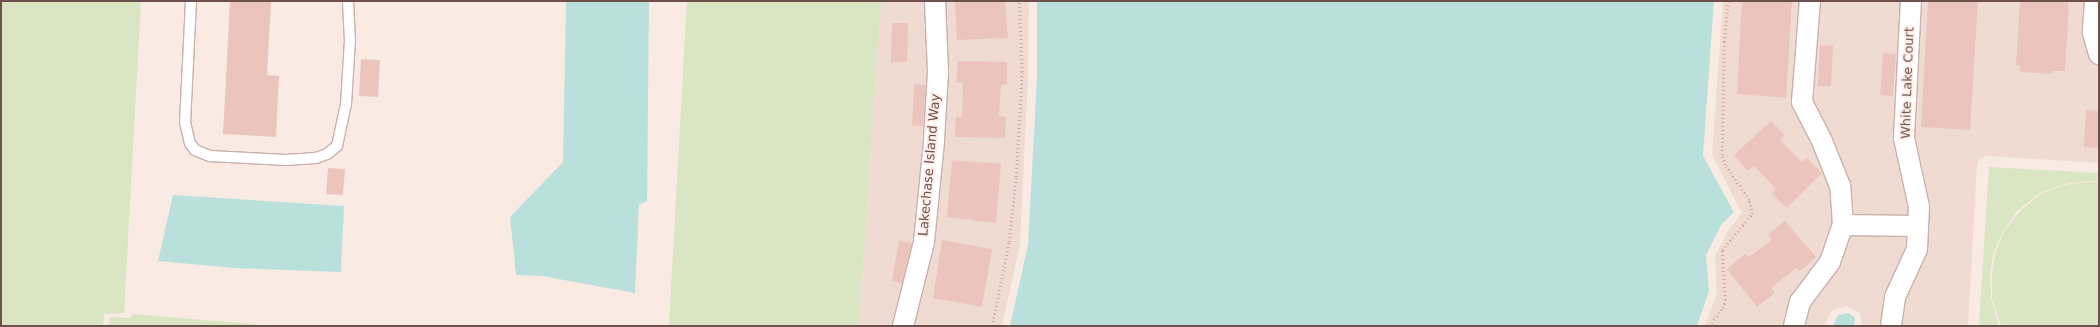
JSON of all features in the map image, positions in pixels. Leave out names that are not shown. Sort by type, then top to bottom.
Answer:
[{"type":"street","name":"Lakechase Island Way","points":[[903,326],[924,242],[934,141],[938,72],[935,1]]},
{"type":"street","points":[[1794,326],[1800,302],[1830,262],[1844,225],[1840,186],[1822,141],[1802,102],[1810,1]]},
{"type":"street","name":"White Lake Court","points":[[1891,326],[1895,297],[1917,249],[1919,207],[1904,138],[1912,1]]},
{"type":"street","points":[[2096,1],[2093,33],[2099,54]]},
{"type":"street","points":[[1844,225],[1918,226]]},
{"type":"lane","points":[[191,1],[185,122],[190,143],[195,150],[210,156],[286,160],[316,158],[327,154],[337,146],[346,104],[350,41],[348,1]]},
{"type":"path","points":[[992,326],[1009,242],[1016,177],[1022,72],[1019,1]]},
{"type":"path","points":[[1709,326],[1723,308],[1725,300],[1722,250],[1749,220],[1752,207],[1725,166],[1722,155],[1724,42],[1728,1]]},
{"type":"shaded area","points":[[881,1],[1029,1],[1028,76],[1020,244],[1002,326],[859,326]]},
{"type":"shaded area","points":[[1723,1],[2099,1],[2099,163],[1987,156],[1980,159],[1977,165],[1968,326],[1862,326],[1860,313],[1847,306],[1832,310],[1824,326],[1705,326],[1717,293],[1715,256],[1729,229],[1742,213],[1712,155]]},
{"type":"green space","points":[[1,1],[141,1],[124,313],[104,314],[103,326],[1,326]]},
{"type":"green space","points":[[687,1],[881,1],[859,326],[669,326]]},
{"type":"green space","points":[[1989,167],[2099,173],[2099,180],[2064,184],[2040,193],[2017,211],[2002,233],[1993,254],[1990,274],[1991,298],[1999,326],[1979,326]]},
{"type":"green space","points":[[2099,181],[2099,326],[2001,326],[1992,298],[1992,275],[1995,254],[2003,233],[2019,212],[2041,194],[2064,185]]},
{"type":"green space","points":[[133,314],[276,326],[109,326],[109,317],[130,318]]},
{"type":"water","points":[[566,1],[649,1],[647,201],[639,205],[635,293],[542,276],[516,275],[510,217],[563,162]]},
{"type":"water","points":[[1037,1],[1714,1],[1703,156],[1734,212],[1721,225],[1706,255],[1709,291],[1697,326],[1010,326],[1028,245],[1037,76]]},
{"type":"water","points":[[173,195],[344,206],[341,272],[234,268],[158,261]]},
{"type":"water","points":[[1849,313],[1855,318],[1854,326],[1833,326],[1838,315]]},
{"type":"building","points":[[230,1],[271,2],[267,75],[279,76],[276,137],[223,134]]},
{"type":"building","points":[[955,1],[1005,1],[1008,38],[957,40]]},
{"type":"building","points":[[1742,1],[1792,1],[1786,98],[1737,94]]},
{"type":"building","points":[[1928,1],[1978,1],[1970,130],[1921,127]]},
{"type":"building","points":[[2020,1],[2069,1],[2065,71],[2052,71],[2052,74],[2020,72],[2020,66],[2016,65]]},
{"type":"building","points":[[892,23],[908,23],[907,62],[891,62]]},
{"type":"building","points":[[1820,45],[1833,46],[1831,86],[1818,86]]},
{"type":"building","points":[[1883,53],[1896,54],[1893,96],[1880,95]]},
{"type":"building","points":[[361,59],[380,60],[378,97],[359,96]]},
{"type":"building","points":[[958,61],[1007,62],[1007,84],[1001,85],[999,116],[1006,117],[1005,138],[955,137],[956,117],[962,117],[963,83],[956,83]]},
{"type":"building","points":[[914,84],[926,85],[923,126],[912,126]]},
{"type":"building","points":[[2086,110],[2099,111],[2099,148],[2084,147]]},
{"type":"building","points":[[1771,121],[1785,135],[1780,140],[1802,162],[1807,158],[1822,173],[1787,208],[1772,194],[1776,189],[1754,166],[1748,171],[1734,155]]},
{"type":"building","points":[[952,160],[1001,164],[996,223],[947,217]]},
{"type":"building","points":[[328,168],[345,169],[343,195],[326,194]]},
{"type":"building","points":[[1785,221],[1816,257],[1800,271],[1796,268],[1771,288],[1775,293],[1757,307],[1727,269],[1745,254],[1749,257],[1772,240],[1768,234]]},
{"type":"building","points":[[942,240],[992,249],[982,307],[933,298]]},
{"type":"building","points":[[899,241],[912,243],[902,283],[892,281]]}]
